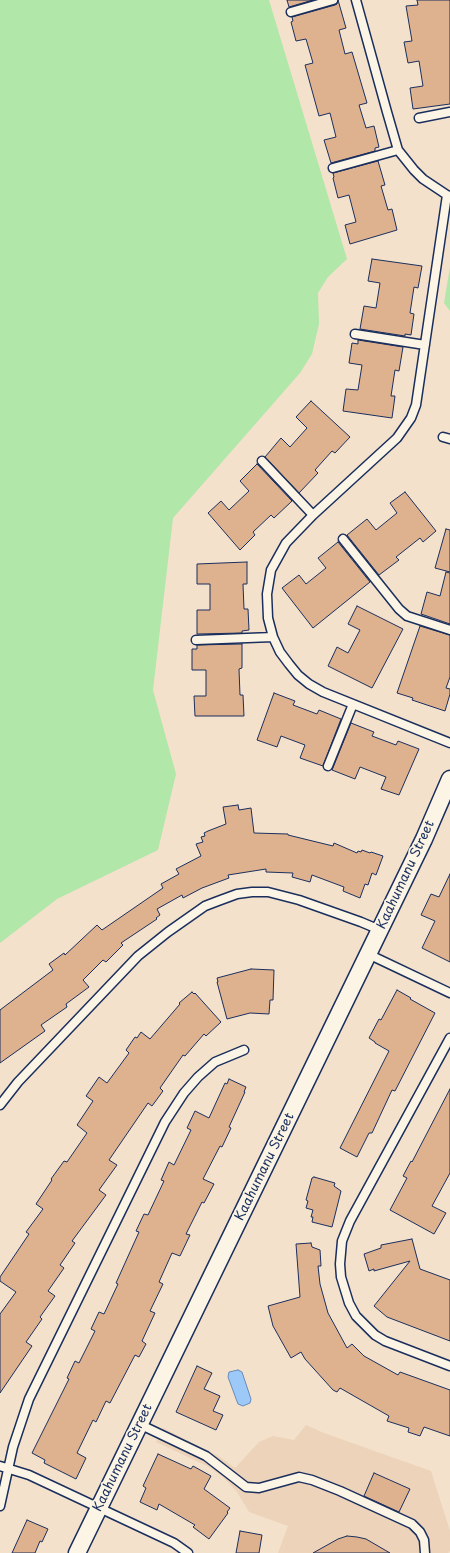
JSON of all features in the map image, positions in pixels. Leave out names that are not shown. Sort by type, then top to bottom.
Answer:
[{"type":"street","name":"Kaahumanu Street","points":[[77,1553],[424,839],[450,779]]},
{"type":"lane","points":[[291,12],[333,0]]},
{"type":"lane","points":[[356,0],[386,112],[398,150],[422,179],[449,196],[416,405],[404,428],[387,448],[313,515],[286,543],[272,570],[267,594],[268,618],[273,637],[280,652],[298,675],[309,684],[323,692],[450,743]]},
{"type":"lane","points":[[419,118],[450,112]]},
{"type":"lane","points":[[333,168],[398,150]]},
{"type":"lane","points":[[355,334],[425,345]]},
{"type":"lane","points":[[262,461],[313,515]]},
{"type":"lane","points":[[343,539],[399,609],[407,616],[450,630]]},
{"type":"lane","points":[[196,640],[273,637]]},
{"type":"lane","points":[[328,766],[353,704]]},
{"type":"lane","points":[[0,1105],[18,1082],[138,956],[168,932],[205,906],[237,894],[268,892],[299,900],[380,930]]},
{"type":"lane","points":[[368,954],[450,993]]},
{"type":"lane","points":[[450,1038],[350,1221],[342,1241],[340,1264],[341,1277],[349,1303],[356,1316],[369,1330],[385,1341],[450,1366]]},
{"type":"lane","points":[[0,1506],[4,1467],[29,1399],[165,1122],[184,1093],[198,1077],[215,1062],[244,1050]]},
{"type":"lane","points":[[139,1424],[206,1456],[246,1487],[259,1488],[299,1477],[312,1480],[340,1491],[412,1524],[420,1532],[424,1540],[424,1553]]},
{"type":"lane","points":[[4,1467],[30,1475],[174,1543],[188,1553]]},
{"type":"shaded area","points":[[306,1425],[324,1433],[431,1471],[450,1531],[450,1551],[448,1553],[278,1553],[288,1526],[249,1512],[237,1492],[223,1477],[207,1466],[156,1442],[163,1428],[220,1457],[235,1468],[259,1442],[273,1436],[294,1440]]},
{"type":"green space","points":[[0,0],[269,0],[347,259],[328,277],[318,293],[319,324],[312,354],[300,373],[173,518],[153,690],[176,774],[158,850],[57,899],[0,943]]},
{"type":"green space","points":[[450,267],[450,311],[444,303]]},
{"type":"water","points":[[238,1370],[242,1372],[251,1399],[250,1403],[243,1406],[238,1404],[228,1377],[229,1372]]},
{"type":"building","points":[[287,0],[313,0],[289,7]]},
{"type":"building","points":[[338,0],[346,28],[339,30],[345,54],[352,52],[367,103],[359,105],[366,128],[374,126],[379,147],[375,148],[375,151],[331,163],[324,140],[336,137],[330,113],[319,116],[305,65],[313,63],[306,39],[296,41],[291,22],[293,21],[292,17],[335,5],[337,4]]},
{"type":"building","points":[[417,0],[450,0],[450,104],[413,109],[410,88],[423,86],[419,61],[408,63],[404,42],[412,41],[406,6],[418,5]]},
{"type":"building","points":[[378,161],[385,185],[381,186],[388,210],[392,209],[397,230],[350,244],[345,225],[356,222],[349,195],[338,198],[333,173]]},
{"type":"building","points":[[372,259],[422,266],[418,288],[414,287],[410,313],[414,314],[411,335],[405,334],[405,336],[360,329],[364,306],[376,308],[380,283],[368,281]]},
{"type":"building","points":[[358,340],[403,347],[399,371],[395,370],[391,396],[395,396],[392,418],[343,411],[346,389],[358,390],[362,365],[349,363],[352,343],[358,344]]},
{"type":"building","points":[[311,401],[350,437],[335,453],[332,451],[315,470],[318,473],[299,493],[265,457],[281,438],[290,447],[307,428],[296,417]]},
{"type":"building","points":[[257,464],[292,501],[274,518],[271,515],[253,532],[255,535],[240,550],[208,513],[221,501],[229,510],[249,491],[240,481]]},
{"type":"building","points":[[405,492],[436,531],[423,542],[420,538],[396,557],[399,560],[379,575],[347,535],[367,519],[376,530],[397,513],[390,503]]},
{"type":"building","points":[[446,529],[450,530],[450,572],[435,568]]},
{"type":"building","points":[[338,542],[370,582],[313,628],[282,588],[299,575],[306,584],[326,568],[318,558]]},
{"type":"building","points":[[247,562],[247,584],[243,584],[244,609],[248,609],[249,630],[242,631],[242,633],[197,634],[197,610],[210,610],[210,584],[197,584],[197,564]]},
{"type":"building","points":[[446,572],[450,573],[450,624],[421,614],[427,592],[440,596]]},
{"type":"building","points":[[357,606],[403,629],[372,688],[328,666],[337,647],[348,653],[360,630],[348,624]]},
{"type":"building","points":[[420,626],[450,635],[450,677],[446,688],[450,689],[450,694],[445,711],[412,700],[413,698],[397,693]]},
{"type":"building","points":[[242,644],[242,668],[239,669],[240,695],[243,695],[244,716],[195,716],[194,696],[206,696],[206,670],[192,670],[192,649],[197,649],[197,645]]},
{"type":"building","points":[[274,693],[295,701],[293,705],[317,714],[319,710],[341,719],[323,766],[300,758],[305,745],[281,736],[277,747],[257,740]]},
{"type":"building","points":[[351,723],[374,732],[372,736],[396,745],[398,741],[419,749],[399,795],[381,789],[386,777],[360,767],[355,779],[332,770]]},
{"type":"building","points":[[238,805],[239,810],[251,808],[254,833],[288,834],[333,846],[334,843],[357,853],[358,851],[361,852],[362,850],[383,856],[376,875],[372,873],[368,885],[365,884],[360,898],[343,891],[344,887],[312,875],[310,882],[292,877],[293,873],[266,872],[266,869],[228,875],[229,878],[202,888],[183,898],[182,895],[157,909],[160,915],[156,918],[157,919],[121,943],[123,945],[106,962],[103,960],[83,980],[89,987],[66,1004],[67,1007],[41,1025],[45,1031],[0,1063],[0,1010],[53,970],[49,964],[64,953],[65,955],[97,925],[102,930],[163,888],[161,884],[179,874],[176,869],[201,856],[196,844],[203,842],[201,837],[205,836],[204,833],[226,824],[223,807]]},
{"type":"building","points":[[450,874],[450,962],[422,948],[435,921],[421,915],[431,894],[439,897]]},
{"type":"building","points":[[251,969],[274,970],[273,1000],[270,1000],[269,1014],[250,1013],[227,1019],[217,978]]},
{"type":"building","points":[[397,990],[435,1013],[395,1091],[392,1090],[372,1133],[369,1133],[357,1157],[340,1148],[389,1051],[369,1038],[379,1019],[381,1020]]},
{"type":"building","points":[[192,992],[194,994],[195,993],[221,1022],[206,1036],[204,1034],[185,1056],[183,1055],[160,1088],[163,1091],[152,1106],[148,1103],[109,1160],[117,1165],[99,1190],[106,1195],[72,1241],[75,1243],[60,1265],[64,1268],[48,1291],[55,1296],[40,1317],[42,1319],[26,1342],[32,1346],[0,1393],[0,1314],[16,1292],[0,1281],[0,1277],[29,1234],[26,1232],[43,1209],[36,1204],[52,1180],[51,1179],[64,1161],[67,1162],[87,1133],[77,1125],[93,1101],[86,1096],[99,1077],[107,1083],[129,1053],[126,1050],[135,1037],[137,1038],[141,1032],[150,1039],[180,1004],[179,1003]]},
{"type":"building","points":[[229,1079],[246,1087],[229,1127],[231,1128],[222,1147],[220,1146],[203,1179],[214,1184],[204,1203],[202,1202],[186,1234],[190,1235],[180,1256],[172,1253],[159,1282],[163,1284],[150,1311],[155,1313],[142,1341],[146,1344],[139,1357],[135,1355],[110,1403],[106,1401],[96,1422],[93,1420],[77,1453],[86,1458],[76,1479],[44,1463],[45,1460],[32,1453],[69,1379],[67,1378],[75,1361],[79,1363],[95,1331],[91,1329],[99,1312],[104,1314],[139,1232],[136,1231],[144,1214],[148,1215],[164,1181],[161,1180],[169,1162],[174,1165],[191,1130],[187,1128],[195,1111],[209,1118],[225,1083],[227,1084]]},
{"type":"building","points":[[450,1089],[450,1173],[432,1206],[446,1213],[434,1234],[390,1210],[407,1178],[403,1176],[411,1161],[412,1162]]},
{"type":"building","points":[[314,1177],[335,1183],[334,1186],[341,1191],[332,1227],[312,1222],[313,1217],[311,1217],[313,1210],[306,1208],[308,1201],[306,1200],[312,1178]]},
{"type":"building","points":[[412,1239],[420,1269],[450,1280],[450,1341],[387,1317],[374,1306],[410,1261],[369,1271],[364,1254],[381,1248],[381,1245]]},
{"type":"building","points":[[311,1243],[312,1247],[320,1250],[321,1266],[318,1266],[320,1284],[328,1313],[347,1348],[352,1344],[364,1356],[398,1375],[400,1372],[450,1390],[450,1436],[424,1427],[420,1436],[408,1432],[409,1428],[387,1421],[389,1416],[340,1388],[337,1392],[333,1390],[305,1359],[301,1352],[291,1358],[273,1326],[268,1306],[300,1297],[296,1244]]},
{"type":"building","points":[[197,1366],[212,1373],[204,1389],[220,1396],[213,1411],[223,1415],[216,1430],[176,1412]]},
{"type":"building","points":[[158,1454],[191,1469],[193,1466],[211,1476],[204,1489],[230,1508],[209,1539],[193,1527],[195,1525],[159,1504],[157,1510],[140,1502],[146,1488],[143,1486]]},
{"type":"building","points":[[374,1473],[410,1489],[399,1512],[364,1496]]},
{"type":"building","points":[[27,1520],[48,1529],[42,1542],[40,1541],[35,1553],[12,1553]]},
{"type":"building","points":[[240,1531],[262,1535],[259,1553],[236,1553]]},
{"type":"building","points":[[347,1536],[366,1539],[390,1553],[313,1553],[338,1539]]}]
